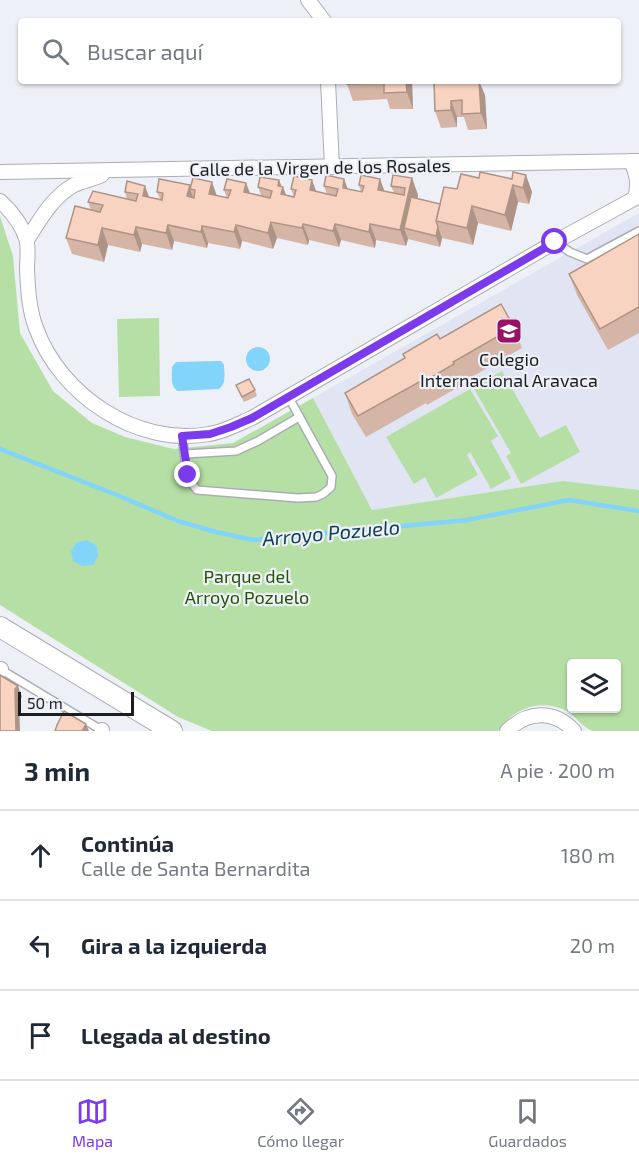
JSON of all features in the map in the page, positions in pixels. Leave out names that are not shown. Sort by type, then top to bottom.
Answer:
[{"type":"main road","points":[[0,627],[172,731]]},
{"type":"street","points":[[308,0],[322,18]]},
{"type":"street","points":[[328,84],[332,166]]},
{"type":"street","points":[[0,201],[11,212],[27,240],[27,276],[35,327],[54,364],[67,381],[86,398],[135,427],[160,434],[182,436],[210,434],[252,418],[637,197],[638,182],[635,161]]},
{"type":"street","name":"Calle de la Virgen de los Rosales","points":[[0,172],[635,161]]},
{"type":"street","points":[[27,240],[50,205],[60,195],[75,185],[114,171]]},
{"type":"street","points":[[507,731],[518,720],[532,715],[547,715],[561,720],[574,731]]},
{"type":"lane","points":[[555,242],[587,259],[639,231]]},
{"type":"lane","points":[[182,436],[191,484],[197,490],[298,498],[316,497],[331,487],[332,476],[288,396]]},
{"type":"lane","points":[[185,454],[236,451],[299,417]]},
{"type":"lane","points":[[0,670],[103,731]]},
{"type":"shaded area","name":"Colegio Internacional Aravaca","points":[[639,213],[639,490],[563,481],[372,510],[313,398]]},
{"type":"green space","name":"Parque del Arroyo Pozuelo","points":[[0,216],[13,256],[20,333],[53,391],[92,423],[125,437],[174,449],[233,443],[313,398],[372,510],[563,481],[639,490],[639,731],[593,731],[569,713],[621,713],[621,659],[567,659],[567,711],[547,705],[528,708],[511,716],[498,731],[212,731],[178,717],[0,605]]},
{"type":"green space","points":[[159,318],[160,396],[119,397],[117,319]]},
{"type":"green space","points":[[502,371],[540,438],[566,425],[580,452],[521,484],[506,456],[511,453],[473,387]]},
{"type":"green space","points":[[470,389],[498,436],[491,441],[511,478],[491,489],[470,452],[467,455],[478,475],[436,498],[425,477],[414,484],[386,437]]},
{"type":"water","points":[[258,347],[263,348],[269,354],[269,364],[263,370],[258,371],[253,370],[247,364],[246,359],[247,354],[253,348]]},
{"type":"water","points":[[221,361],[225,375],[222,387],[219,389],[178,391],[175,389],[172,367],[176,362]]},
{"type":"water","points":[[87,540],[97,546],[98,556],[93,565],[82,566],[73,561],[71,551],[77,542]]},
{"type":"building","points":[[384,84],[406,84],[407,92],[384,93]]},
{"type":"building","points":[[434,84],[479,84],[481,113],[462,114],[462,100],[451,101],[451,110],[435,111]]},
{"type":"building","points":[[480,172],[512,179],[513,172],[526,175],[523,188],[513,185],[505,215],[472,206],[467,228],[436,221],[444,187],[457,189],[461,174],[479,178]]},
{"type":"building","points":[[326,175],[344,179],[343,188],[362,192],[364,186],[359,185],[361,175],[380,179],[378,190],[404,195],[405,188],[391,186],[393,175],[412,178],[400,230],[370,224],[369,232],[335,224],[333,231],[303,224],[302,228],[271,222],[268,233],[236,225],[234,232],[202,226],[201,232],[168,225],[166,233],[136,227],[134,235],[102,228],[98,245],[66,238],[75,206],[100,212],[103,205],[88,202],[93,191],[136,201],[138,194],[125,192],[127,181],[145,186],[143,196],[162,200],[163,193],[157,192],[159,179],[190,185],[187,196],[194,198],[195,190],[190,189],[193,178],[212,182],[209,194],[228,198],[231,190],[224,190],[227,179],[246,183],[244,192],[270,198],[272,191],[258,187],[260,177],[279,180],[278,186],[283,187],[281,194],[294,197],[296,190],[291,189],[294,176],[312,180],[310,190],[336,196],[338,189],[324,186]]},
{"type":"building","points":[[411,197],[440,204],[436,221],[438,227],[436,236],[404,228]]},
{"type":"building","points":[[639,234],[639,307],[600,329],[569,274]]},
{"type":"building","points":[[501,304],[514,327],[420,384],[419,382],[358,416],[345,393],[405,358],[403,354],[437,334],[440,339]]},
{"type":"building","points":[[249,379],[255,390],[242,397],[236,385]]},
{"type":"building","points":[[0,675],[18,686],[15,689],[16,731],[0,731]]},
{"type":"building","points":[[64,711],[86,724],[82,731],[55,731]]},
{"type":"waterway","name":"Arroyo Pozuelo","points":[[0,449],[178,521],[253,540],[467,520],[569,500],[639,511]]},
{"type":"place","name":"Colegio Internacional Aravaca","points":[[509,331]]},
{"type":"route","points":[[188,475],[182,436],[210,434],[252,418],[555,242]]}]
